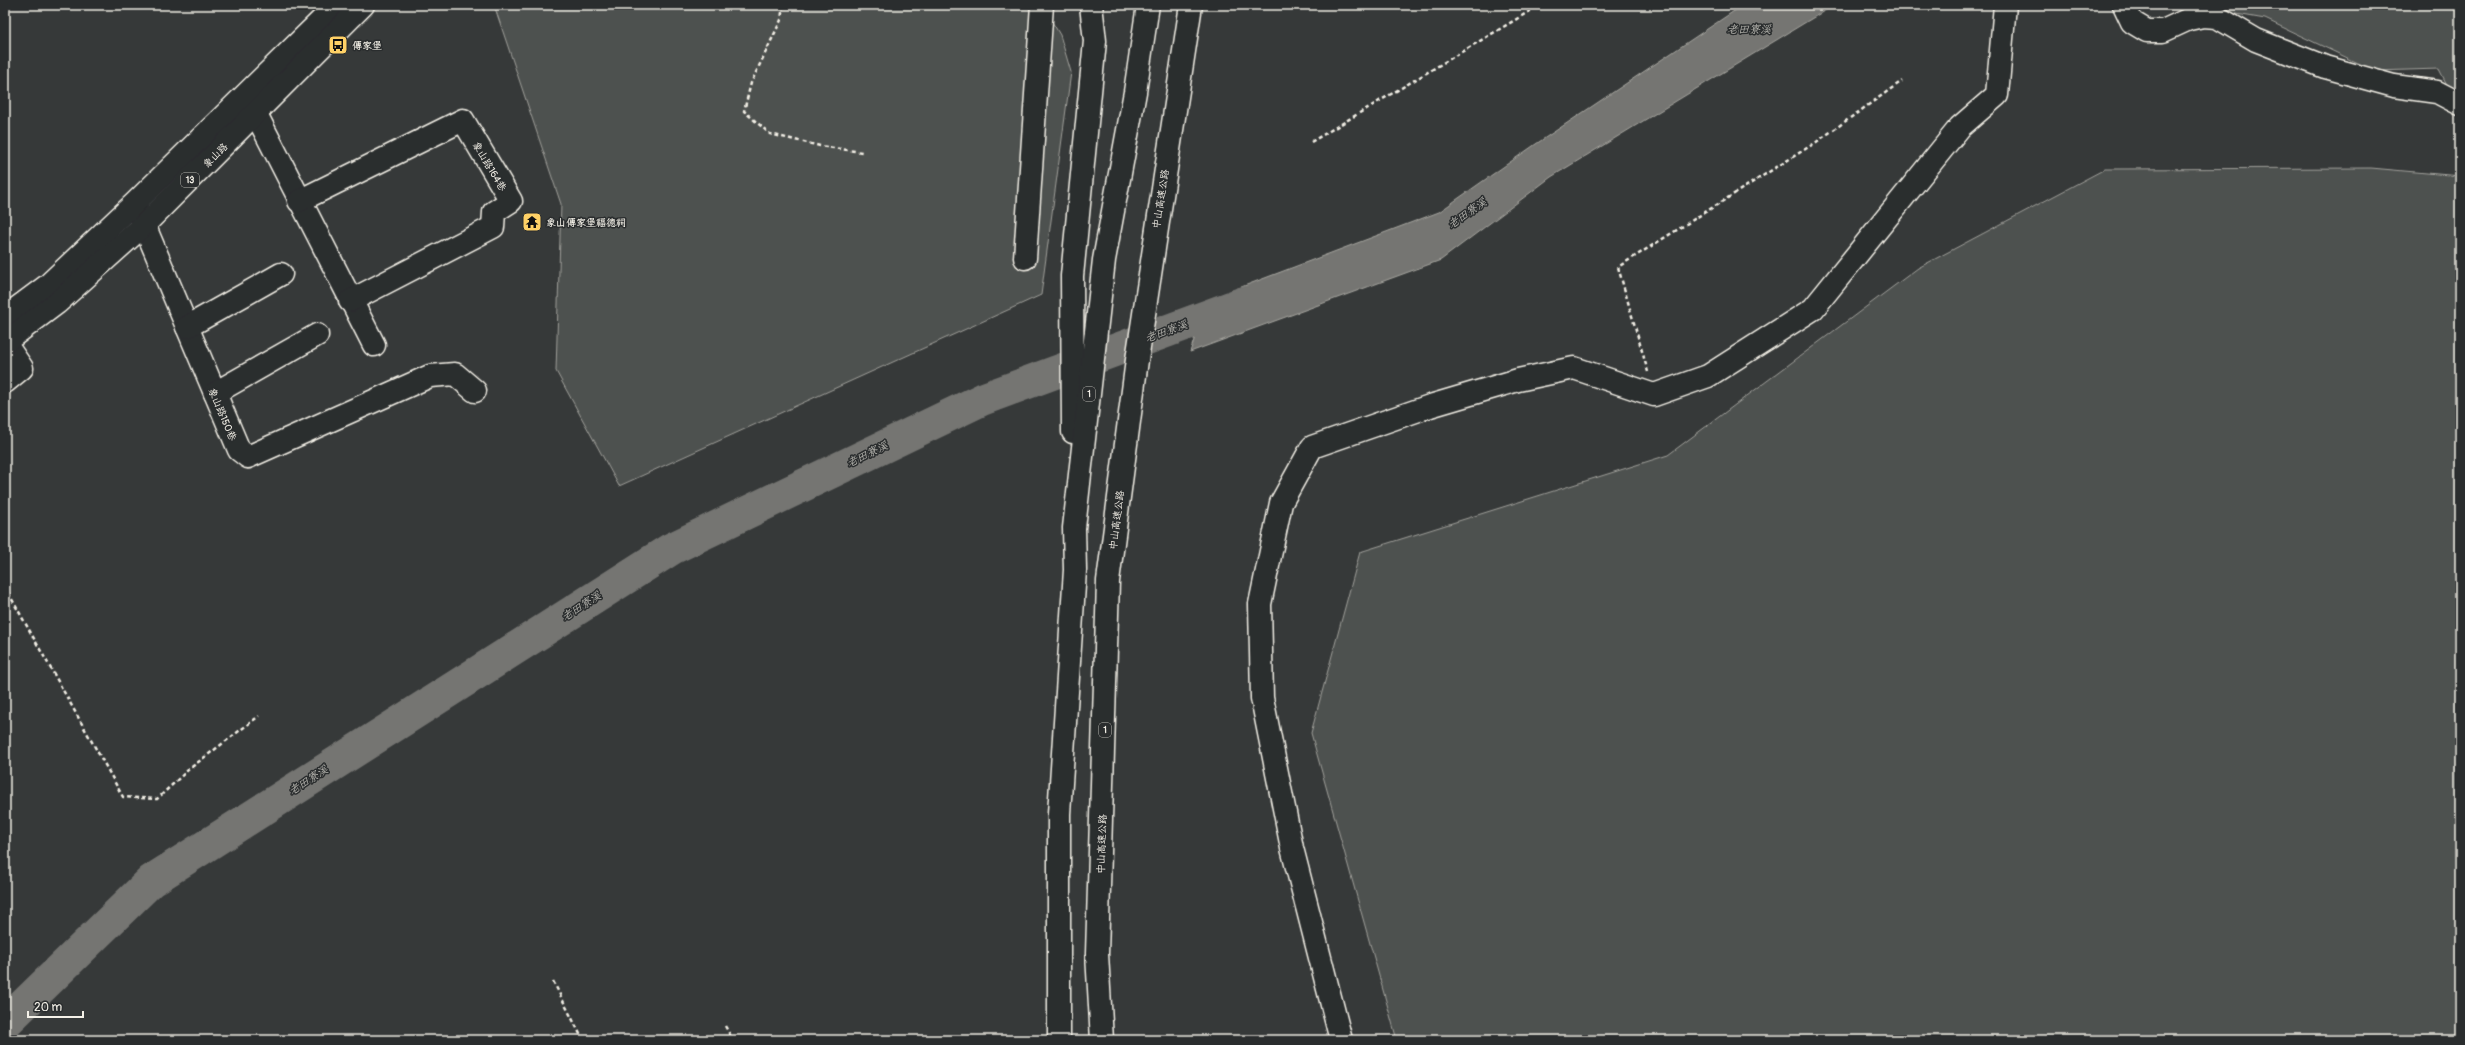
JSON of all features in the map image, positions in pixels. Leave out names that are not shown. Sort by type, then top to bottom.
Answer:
[{"type":"main road","name":"象山路","points":[[5,343],[57,303],[145,224],[337,5]]},
{"type":"main road","name":"象山路","points":[[5,317],[48,285],[135,203],[250,106],[363,5]]},
{"type":"main road","points":[[1025,258],[1042,5]]},
{"type":"main road","points":[[1074,528],[1072,276],[1095,41],[1091,5]]},
{"type":"main road","name":"1","points":[[1059,1040],[1059,814],[1075,570],[1074,528],[1104,260],[1135,92],[1148,5]]},
{"type":"main road","name":"中山高速公路","points":[[1102,1040],[1097,954],[1108,581],[1154,243],[1190,5]]},
{"type":"main road","points":[[1342,1040],[1292,848],[1262,698],[1260,604],[1281,503],[1312,447],[1430,406],[1511,382],[1574,368],[1654,395],[1708,376],[1813,309],[1960,127],[1998,95],[2005,5]]},
{"type":"main road","points":[[2124,5],[2132,22],[2147,31],[2163,32],[2190,19],[2203,16],[2217,17],[2256,40],[2325,68],[2394,86],[2437,92],[2460,104]]},
{"type":"main road","points":[[250,106],[374,345]]},
{"type":"main road","name":"象山路164巷","points":[[299,201],[463,120],[511,201],[494,212],[493,227],[350,301]]},
{"type":"main road","name":"象山路150巷","points":[[135,203],[238,450],[248,457],[430,376],[455,374],[475,391]]},
{"type":"main road","points":[[187,327],[281,274]]},
{"type":"main road","points":[[215,394],[316,335]]},
{"type":"main road","points":[[5,343],[22,368],[5,382]]},
{"type":"path","points":[[783,5],[781,20],[751,83],[744,111],[770,134],[820,146],[862,152]]},
{"type":"path","points":[[1311,142],[1540,5]]},
{"type":"path","points":[[1654,395],[1618,267],[1815,142],[1902,81]]},
{"type":"path","points":[[5,587],[123,797],[157,799],[189,769],[259,716]]},
{"type":"path","points":[[553,982],[583,1040]]},
{"type":"path","points":[[725,1026],[733,1040]]},
{"type":"shaded area","points":[[494,5],[1042,5],[1060,35],[1071,72],[1041,295],[619,486],[556,371],[561,204]]},
{"type":"shaded area","points":[[2185,5],[2460,5],[2460,110],[2439,69],[2375,71],[2265,19]]},
{"type":"shaded area","points":[[2371,168],[2460,176],[2460,1040],[1397,1040],[1311,733],[1360,552],[1668,455],[1918,268],[2105,169]]},
{"type":"water","name":"老田寮溪","points":[[1743,5],[1834,5],[1551,177],[1441,260],[1190,352],[1207,300],[1439,212],[1533,146]]},
{"type":"waterway","name":"老田寮溪","points":[[5,1023],[151,881],[671,549],[983,399],[1243,303]]},
{"type":"place","name":"傳家堡","points":[[338,45]]},
{"type":"place","name":"象山傳家堡福德祠","points":[[532,222]]}]
